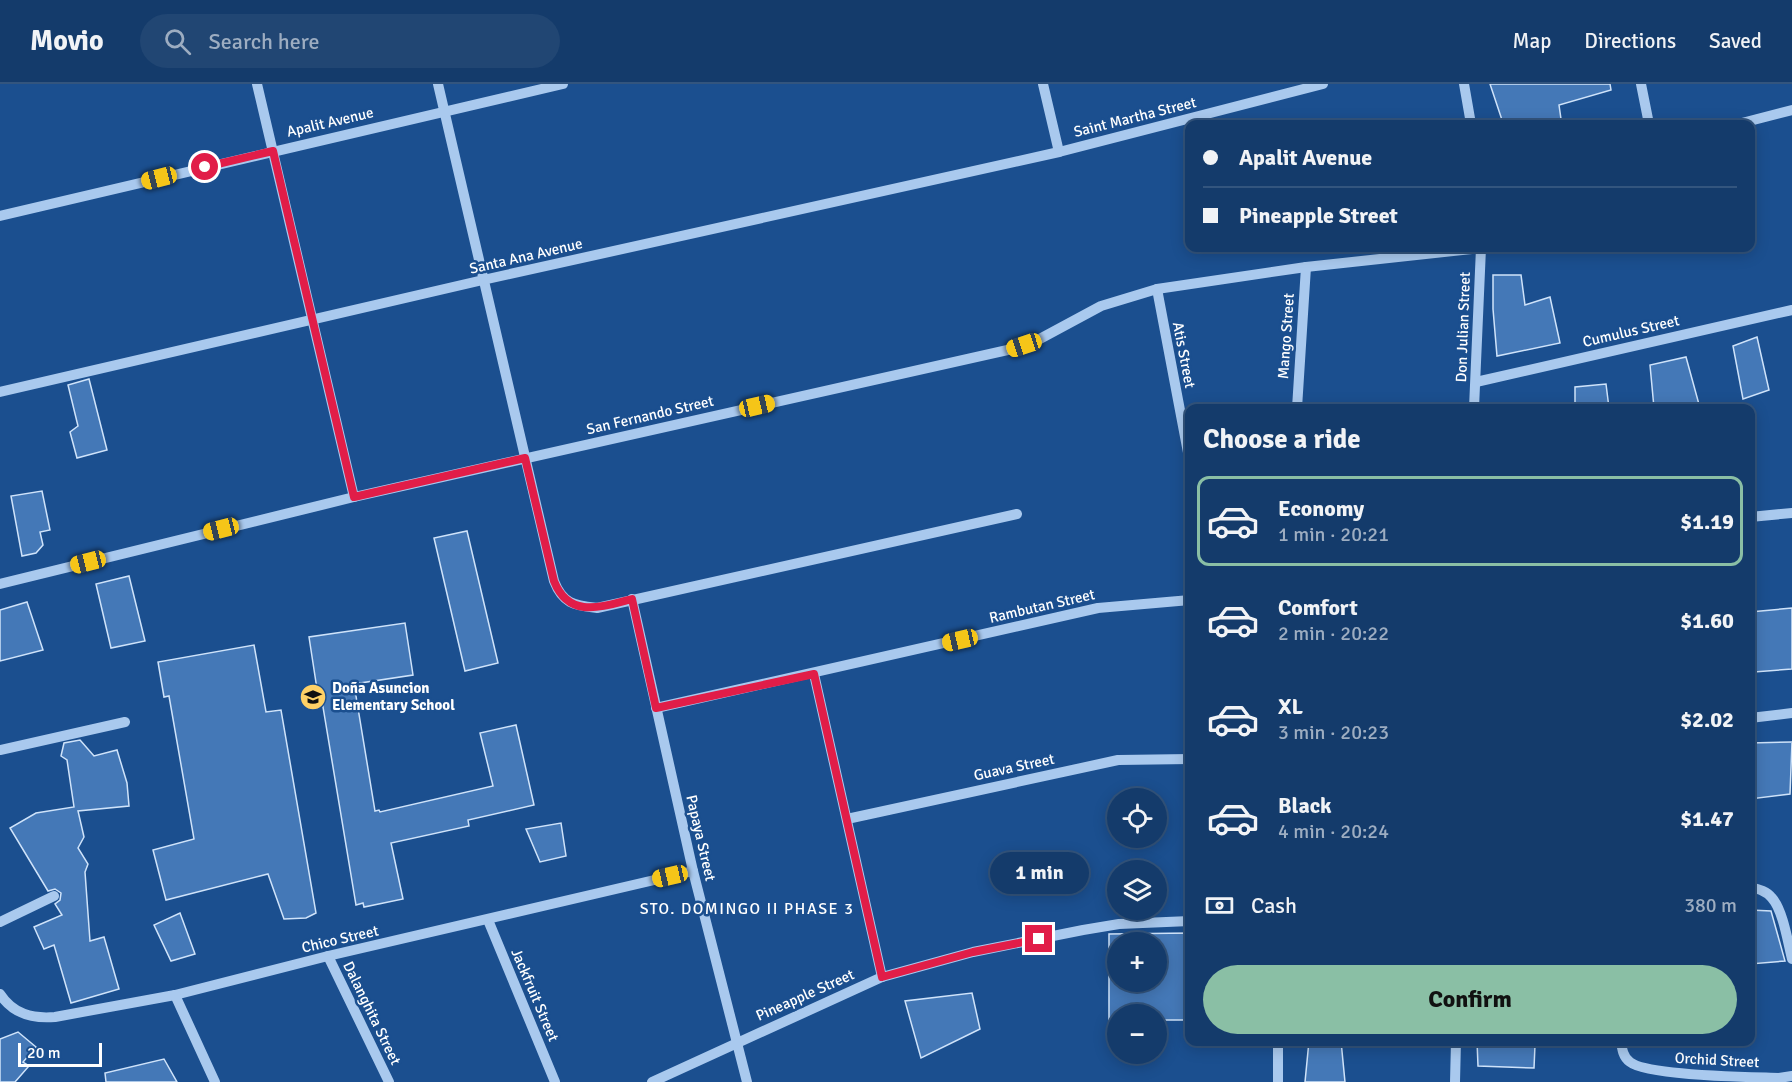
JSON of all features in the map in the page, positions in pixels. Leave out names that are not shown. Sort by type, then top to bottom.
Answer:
[{"type":"street","points":[[257,84],[354,497]]},
{"type":"street","points":[[438,84],[554,581],[559,594],[575,605],[597,608],[1017,514]]},
{"type":"street","name":"Apalit Avenue","points":[[0,216],[563,84]]},
{"type":"street","points":[[1043,84],[1059,152]]},
{"type":"street","name":"Saint Martha Street","points":[[1059,152],[1323,84]]},
{"type":"street","points":[[1464,84],[1470,120]]},
{"type":"street","points":[[1641,84],[1648,120]]},
{"type":"street","points":[[1753,120],[1792,110]]},
{"type":"street","name":"Santa Ana Avenue","points":[[0,392],[483,280],[1059,152]]},
{"type":"street","name":"San Fernando Street","points":[[0,584],[354,497],[1012,349],[1036,341],[1101,306],[1157,289],[1306,267],[1444,252]]},
{"type":"street","name":"Don Julian Street","points":[[1474,404],[1481,252]]},
{"type":"street","name":"Mango Street","points":[[1297,404],[1306,267]]},
{"type":"street","name":"Atis Street","points":[[1157,289],[1185,437]]},
{"type":"street","name":"Cumulus Street","points":[[1476,382],[1792,310]]},
{"type":"street","points":[[1755,517],[1792,513]]},
{"type":"street","name":"Papaya Street","points":[[632,599],[693,871],[747,1082]]},
{"type":"street","name":"Rambutan Street","points":[[656,708],[1098,608],[1185,600]]},
{"type":"street","points":[[814,674],[882,977]]},
{"type":"street","points":[[1755,717],[1792,713]]},
{"type":"street","points":[[0,750],[125,723]]},
{"type":"street","name":"Guava Street","points":[[847,819],[1118,760],[1185,759]]},
{"type":"street","name":"Chico Street","points":[[0,994],[21,1014],[39,1018],[55,1017],[175,995],[328,956],[693,871]]},
{"type":"street","points":[[1755,888],[1764,891],[1773,898],[1779,910],[1792,959]]},
{"type":"street","points":[[0,922],[54,896]]},
{"type":"street","name":"Jackfruit Street","points":[[488,920],[555,1082]]},
{"type":"street","name":"Pineapple Street","points":[[651,1082],[882,977],[973,952],[1083,930],[1119,924],[1185,921]]},
{"type":"street","name":"Dalanghita Street","points":[[328,956],[389,1082]]},
{"type":"street","points":[[175,995],[214,1082]]},
{"type":"street","points":[[1278,1046],[1278,1082]]},
{"type":"street","points":[[1455,1082],[1456,1046]]},
{"type":"street","name":"Orchid Street","points":[[1622,1046],[1628,1061],[1663,1072],[1779,1078],[1792,1076]]},
{"type":"building","points":[[1490,84],[1610,84],[1611,90],[1559,105],[1561,119],[1502,120]]},
{"type":"building","points":[[1493,275],[1521,275],[1525,305],[1550,297],[1560,343],[1497,356]]},
{"type":"building","points":[[1757,337],[1769,390],[1743,399],[1733,346]]},
{"type":"building","points":[[1686,357],[1699,404],[1654,404],[1650,365]]},
{"type":"building","points":[[89,379],[107,450],[77,458],[70,432],[78,426],[68,385]]},
{"type":"building","points":[[1606,384],[1608,404],[1575,404],[1575,387]]},
{"type":"building","points":[[42,491],[50,530],[40,532],[43,545],[36,553],[22,556],[11,496]]},
{"type":"building","points":[[467,531],[498,663],[465,671],[434,538]]},
{"type":"building","points":[[129,576],[145,641],[111,648],[96,584]]},
{"type":"building","points":[[27,602],[43,650],[0,661],[0,610]]},
{"type":"building","points":[[1792,608],[1792,669],[1755,672],[1755,612]]},
{"type":"building","points":[[405,623],[413,675],[354,684],[375,811],[380,812],[493,786],[480,733],[516,725],[534,805],[468,820],[469,826],[391,843],[403,899],[364,907],[363,903],[356,905],[320,689],[317,689],[309,637]]},
{"type":"building","points":[[254,645],[266,712],[281,710],[316,913],[306,918],[284,919],[268,874],[166,900],[153,850],[194,839],[169,696],[164,697],[158,662]]},
{"type":"building","points":[[80,740],[94,756],[117,750],[127,783],[129,806],[78,811],[84,837],[78,848],[88,864],[85,872],[90,941],[104,937],[119,989],[71,1003],[54,945],[44,949],[34,927],[62,915],[55,904],[60,900],[61,893],[55,889],[48,891],[10,828],[36,813],[74,807],[67,760],[61,756],[64,743]]},
{"type":"building","points":[[1792,742],[1790,794],[1755,798],[1755,743]]},
{"type":"building","points":[[561,823],[566,856],[540,862],[526,829]]},
{"type":"building","points":[[1755,910],[1771,911],[1785,961],[1755,964]]},
{"type":"building","points":[[180,913],[195,954],[171,961],[154,925]]},
{"type":"building","points":[[1167,933],[1185,933],[1185,1020],[1167,1020],[1167,1004],[1109,1004],[1109,992],[1167,992]]},
{"type":"building","points":[[972,993],[980,1029],[921,1058],[905,1001]]},
{"type":"building","points":[[18,1032],[36,1047],[23,1062],[29,1066],[15,1082],[0,1082],[0,1039]]},
{"type":"building","points":[[1309,1046],[1341,1046],[1345,1082],[1305,1082]]},
{"type":"building","points":[[1477,1046],[1535,1046],[1534,1068],[1478,1066]]},
{"type":"building","points":[[164,1059],[177,1082],[106,1082],[105,1073]]},
{"type":"place","name":"Doña Asuncion Elementary School","points":[[313,697]]},
{"type":"district","name":"STO. DOMINGO II PHASE 3","points":[[747,909]]},
{"type":"route","points":[[205,167],[273,151],[354,497],[525,458],[559,594],[575,605],[597,608],[632,599],[656,708],[814,674],[882,977],[973,952],[1039,939]]}]
